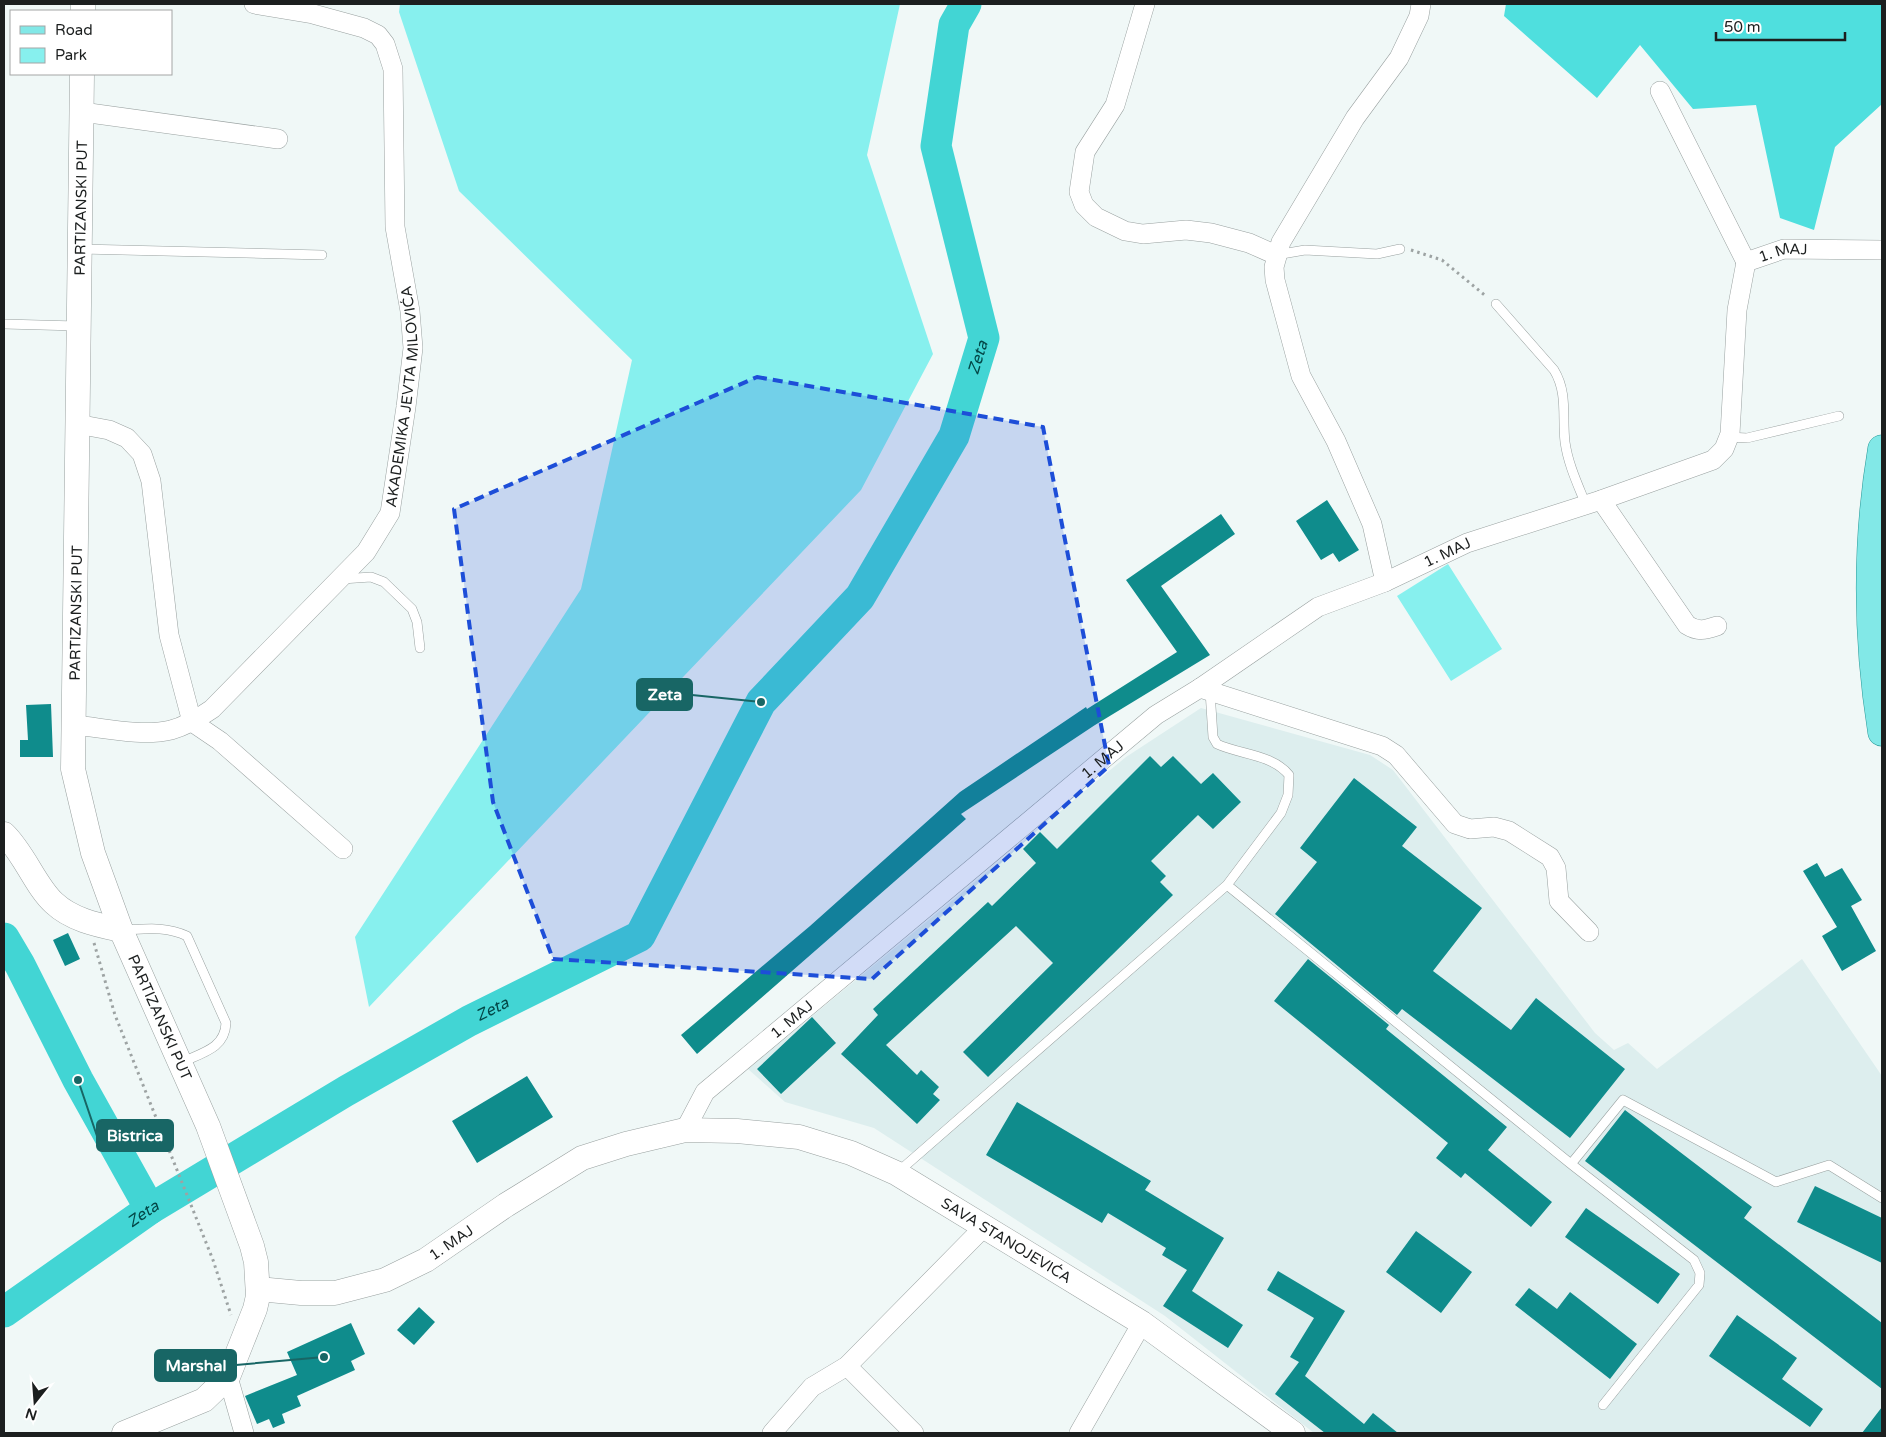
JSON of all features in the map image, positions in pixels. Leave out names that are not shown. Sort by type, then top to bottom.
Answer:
[{"type":"main road","points":[[1882,449],[1874,509],[1870,574],[1871,645],[1880,695],[1882,732]]},
{"type":"street","name":"AKADEMIKA JEVTA MILOVIĆA","points":[[75,725],[151,732],[170,730],[192,722],[212,709],[366,552],[390,513],[413,348],[410,311],[396,228],[393,69],[384,44],[378,35],[364,28],[313,14],[254,4]]},
{"type":"street","points":[[1145,4],[1115,105],[1086,152],[1080,192],[1084,205],[1096,217],[1126,231],[1143,234],[1186,230],[1211,233],[1249,243],[1276,255]]},
{"type":"street","points":[[1385,582],[1372,524],[1336,442],[1301,376],[1275,280],[1276,255],[1298,211],[1355,118],[1399,58],[1419,16],[1421,4]]},
{"type":"street","name":"PARTIZANSKI PUT","points":[[82,75],[73,770],[93,854],[121,930],[208,1126],[252,1246],[256,1262],[258,1289],[255,1309],[228,1377]]},
{"type":"street","points":[[1660,91],[1746,262]]},
{"type":"street","points":[[82,112],[278,138]]},
{"type":"street","name":"1. MAJ","points":[[258,1289],[301,1293],[336,1293],[386,1280],[426,1260],[506,1205],[582,1158],[626,1144],[686,1130],[704,1092],[1156,715],[1205,690],[1318,607],[1385,582],[1467,544],[1594,503],[1713,460],[1724,449],[1729,437],[1737,310],[1746,262],[1784,249],[1882,250]]},
{"type":"street","points":[[77,424],[109,430],[127,438],[142,454],[151,481],[169,635],[192,722],[220,741],[343,849]]},
{"type":"street","points":[[1594,503],[1687,625],[1695,630],[1717,626]]},
{"type":"street","points":[[1205,690],[1382,746],[1396,755],[1455,824],[1470,829],[1494,827],[1509,831],[1550,857],[1556,868],[1559,901],[1589,932]]},
{"type":"street","points":[[4,834],[28,864],[54,903],[87,922],[121,930]]},
{"type":"street","name":"SAVA STANOJEVIĆA","points":[[686,1130],[737,1131],[799,1137],[851,1153],[896,1173],[1142,1323],[1293,1433]]},
{"type":"street","points":[[772,1433],[812,1387],[847,1366],[984,1227]]},
{"type":"street","points":[[1079,1433],[1142,1323]]},
{"type":"street","points":[[847,1366],[914,1433]]},
{"type":"street","points":[[124,1433],[204,1400],[228,1377],[244,1433]]},
{"type":"lane","points":[[81,249],[322,255]]},
{"type":"lane","points":[[1276,255],[1305,250],[1377,254],[1400,249]]},
{"type":"lane","points":[[1496,304],[1554,370],[1561,382],[1565,442],[1569,463],[1594,503]]},
{"type":"lane","points":[[4,324],[80,326]]},
{"type":"lane","points":[[1729,437],[1747,438],[1839,416]]},
{"type":"lane","points":[[339,579],[372,577],[384,582],[412,610],[417,622],[420,648]]},
{"type":"lane","points":[[896,1173],[1227,885],[1281,813],[1288,795],[1290,776],[1273,761],[1217,744],[1213,738],[1205,690]]},
{"type":"lane","points":[[1227,885],[1571,1164],[1694,1260],[1700,1273],[1699,1285],[1603,1405]]},
{"type":"lane","points":[[121,930],[161,928],[173,930],[187,936],[226,1023],[226,1034],[220,1043],[180,1063]]},
{"type":"lane","points":[[1571,1164],[1624,1100],[1776,1182],[1829,1165],[1882,1198]]},
{"type":"path","points":[[1400,249],[1418,251],[1442,260],[1496,304]]},
{"type":"path","points":[[87,922],[115,1015],[213,1260],[241,1346]]},
{"type":"highlighted area","points":[[757,377],[1043,427],[1109,766],[872,979],[553,959],[493,802],[454,509]]},
{"type":"shaded area","points":[[1506,4],[1882,4],[1882,104],[1835,147],[1814,230],[1780,218],[1756,105],[1693,109],[1640,45],[1597,98],[1504,16]]},
{"type":"shaded area","points":[[1201,708],[1370,755],[1393,770],[1595,1033],[1614,1050],[1628,1043],[1657,1069],[1802,959],[1882,1076],[1882,1433],[1314,1433],[1165,1316],[874,1128],[785,1102],[748,1069],[1126,757]]},
{"type":"green space","points":[[400,4],[900,4],[867,155],[933,354],[861,490],[369,1007],[355,937],[581,589],[632,360],[459,191],[399,12]]},
{"type":"green space","points":[[1448,564],[1502,649],[1451,681],[1397,596]]},
{"type":"building","points":[[1327,500],[1359,550],[1339,562],[1333,553],[1321,560],[1296,521]]},
{"type":"building","points":[[1221,514],[1235,534],[1161,586],[1210,655],[1095,725],[961,814],[966,819],[697,1054],[681,1035],[810,926],[960,792],[1086,707],[1087,709],[1177,652],[1126,580]]},
{"type":"building","points":[[51,704],[53,757],[20,757],[20,740],[28,740],[26,705]]},
{"type":"building","points":[[1150,756],[1161,767],[1173,756],[1201,784],[1213,773],[1241,802],[1213,829],[1198,815],[1151,861],[1166,876],[1160,882],[1173,895],[988,1077],[963,1052],[1053,963],[1016,926],[886,1045],[917,1075],[921,1070],[939,1087],[933,1094],[940,1100],[917,1124],[841,1054],[878,1015],[873,1009],[988,902],[992,906],[1036,863],[1023,849],[1040,832],[1057,849]]},
{"type":"building","points":[[1354,778],[1417,827],[1402,846],[1482,908],[1433,971],[1511,1030],[1536,998],[1625,1069],[1570,1138],[1402,1009],[1397,1015],[1275,914],[1317,862],[1300,848]]},
{"type":"building","points":[[1817,863],[1825,877],[1842,868],[1862,900],[1851,906],[1876,951],[1842,971],[1822,936],[1837,927],[1803,871]]},
{"type":"building","points":[[68,933],[80,959],[65,966],[53,940]]},
{"type":"building","points":[[1308,959],[1389,1025],[1386,1029],[1507,1127],[1488,1150],[1552,1202],[1531,1227],[1465,1173],[1461,1178],[1436,1158],[1448,1143],[1274,1001]]},
{"type":"building","points":[[812,1017],[836,1043],[781,1094],[757,1069]]},
{"type":"building","points":[[527,1076],[553,1117],[477,1163],[452,1121]]},
{"type":"building","points":[[1017,1102],[1151,1181],[1145,1190],[1224,1238],[1192,1291],[1243,1325],[1228,1348],[1163,1306],[1187,1270],[1162,1255],[1166,1248],[1108,1213],[1102,1223],[986,1155]]},
{"type":"building","points":[[1625,1110],[1752,1207],[1744,1218],[1882,1323],[1882,1389],[1585,1161]]},
{"type":"building","points":[[1815,1186],[1882,1218],[1882,1263],[1797,1222]]},
{"type":"building","points":[[1586,1208],[1680,1274],[1658,1304],[1565,1237]]},
{"type":"building","points":[[1416,1231],[1472,1272],[1441,1313],[1386,1272]]},
{"type":"building","points":[[1278,1271],[1345,1311],[1305,1376],[1364,1424],[1373,1413],[1398,1433],[1325,1433],[1275,1394],[1299,1362],[1290,1357],[1314,1318],[1267,1290]]},
{"type":"building","points":[[1529,1288],[1557,1309],[1570,1292],[1637,1344],[1610,1379],[1515,1305]]},
{"type":"building","points":[[419,1307],[435,1322],[414,1345],[397,1330]]},
{"type":"building","points":[[1737,1315],[1797,1358],[1782,1379],[1823,1409],[1810,1427],[1709,1356]]},
{"type":"building","points":[[351,1323],[365,1354],[351,1361],[355,1370],[297,1396],[301,1406],[282,1414],[285,1423],[273,1428],[269,1419],[257,1424],[245,1396],[297,1375],[287,1352]]},
{"type":"building","points":[[1882,1407],[1882,1433],[1862,1433]]},
{"type":"waterway","name":"Zeta","points":[[4,1312],[150,1209],[346,1091],[469,1021],[640,936],[761,702],[860,597],[954,436],[984,338],[936,146],[954,25],[966,4]]},
{"type":"waterway","points":[[4,938],[20,965],[78,1080],[150,1209]]},
{"type":"place","name":"Zeta","points":[[761,702]]},
{"type":"place","name":"Bistrica","points":[[78,1080]]},
{"type":"place","name":"Marshal","points":[[324,1357]]}]
